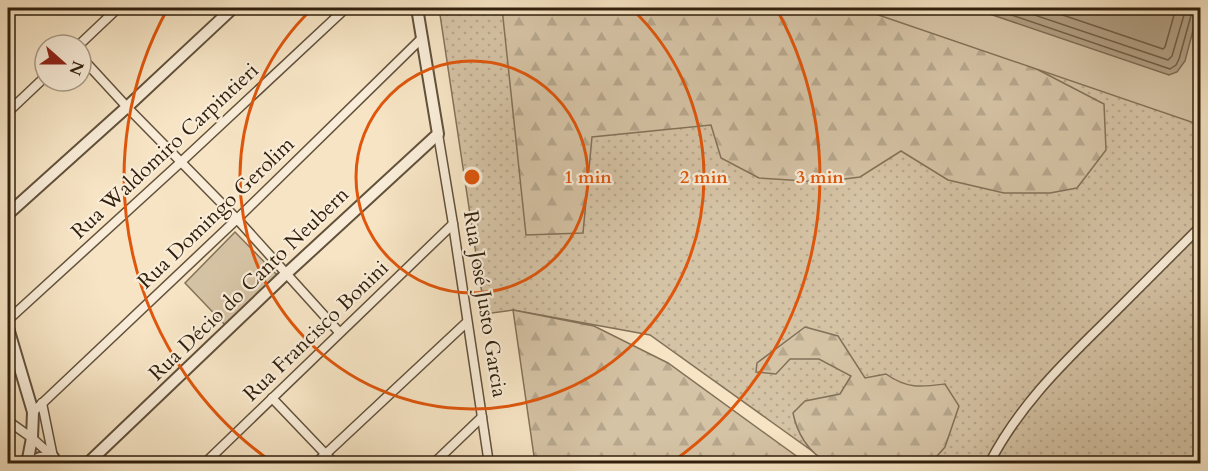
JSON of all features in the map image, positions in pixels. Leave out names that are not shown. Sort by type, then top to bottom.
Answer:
[{"type":"street","points":[[92,33],[118,8]]},
{"type":"street","points":[[8,214],[233,8]]},
{"type":"street","name":"Rua Waldomiro Carpintieri","points":[[8,320],[346,8]]},
{"type":"street","name":"Rua José Justo Garcia","points":[[417,8],[453,224],[489,464]]},
{"type":"street","name":"Rua Domingo Gerolim","points":[[33,412],[237,219],[422,38]]},
{"type":"street","points":[[93,70],[237,219],[339,332]]},
{"type":"street","points":[[8,112],[33,88]]},
{"type":"street","name":"Rua Décio do Canto Neubern","points":[[87,464],[287,273],[438,134]]},
{"type":"street","name":"Rua Francisco Bonini","points":[[204,464],[453,224]]},
{"type":"street","points":[[989,464],[1021,413],[1049,378],[1200,227]]},
{"type":"street","points":[[315,464],[467,322]]},
{"type":"street","points":[[8,328],[33,412],[32,438],[27,464]]},
{"type":"street","points":[[272,398],[335,464]]},
{"type":"street","points":[[42,404],[57,460]]},
{"type":"street","points":[[433,464],[482,417]]},
{"type":"street","points":[[8,421],[57,460]]},
{"type":"street","points":[[27,464],[40,458],[57,460]]},
{"type":"green space","points":[[439,8],[1200,8],[1199,463],[829,463],[650,335],[513,310],[485,314]]},
{"type":"green space","points":[[502,8],[875,8],[965,32],[1104,104],[1106,150],[1077,188],[1050,193],[1004,193],[948,180],[901,151],[860,177],[821,182],[759,178],[721,158],[711,125],[592,137],[583,233],[526,235]]},
{"type":"green space","points":[[858,8],[1200,8],[1200,125]]},
{"type":"green space","points":[[235,232],[278,276],[227,327],[185,283]]},
{"type":"green space","points":[[513,310],[594,326],[668,363],[806,463],[535,463]]},
{"type":"green space","points":[[805,327],[838,336],[865,378],[886,374],[908,385],[945,384],[959,406],[945,447],[931,463],[833,464],[814,453],[797,428],[793,413],[805,401],[840,394],[851,376],[819,359],[790,359],[776,374],[756,372],[757,363]]},
{"type":"water","points":[[972,8],[1199,8],[1185,61],[1177,72],[1169,75]]}]
